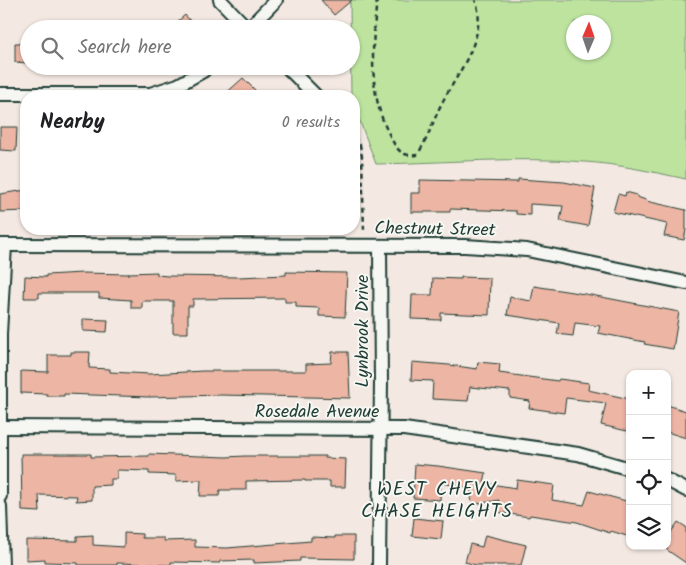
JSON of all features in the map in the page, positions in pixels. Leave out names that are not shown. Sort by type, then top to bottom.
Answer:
[{"type":"street","points":[[220,0],[239,20]]},
{"type":"street","points":[[257,20],[276,0]]},
{"type":"street","points":[[162,90],[178,85],[196,75]]},
{"type":"street","points":[[295,75],[310,90]]},
{"type":"street","points":[[0,94],[20,94]]},
{"type":"street","points":[[0,496],[2,245]]},
{"type":"street","name":"Chestnut Street","points":[[2,245],[465,246],[527,250],[686,283]]},
{"type":"street","name":"Lynbrook Drive","points":[[379,565],[381,519],[380,246]]},
{"type":"street","name":"Rosedale Avenue","points":[[1,427],[404,429],[578,454],[626,468]]},
{"type":"street","points":[[671,482],[686,490]]},
{"type":"street","points":[[0,506],[2,565]]},
{"type":"path","points":[[378,0],[374,45],[374,78],[380,110],[384,125],[394,145],[402,153],[409,156],[417,155],[424,144],[444,100],[461,73],[478,28],[480,16],[476,0]]},
{"type":"path","points":[[360,144],[364,246]]},
{"type":"green space","points":[[350,0],[686,0],[686,179],[597,163],[559,160],[376,164],[360,122],[360,90],[351,90],[351,75],[360,75],[360,20],[350,20]]},
{"type":"building","points":[[321,0],[352,0],[334,15]]},
{"type":"building","points":[[185,15],[189,20],[179,20]]},
{"type":"building","points":[[15,43],[20,43],[20,62],[15,62]]},
{"type":"building","points":[[243,78],[255,90],[230,90]]},
{"type":"building","points":[[0,127],[17,127],[16,151],[0,150]]},
{"type":"building","points":[[518,179],[564,182],[595,188],[588,226],[560,221],[563,206],[530,204],[530,215],[516,214],[516,211],[450,209],[450,212],[411,212],[411,193],[420,193],[420,180],[518,182]]},
{"type":"building","points":[[20,191],[20,211],[0,212],[0,194]]},
{"type":"building","points":[[626,192],[637,195],[637,197],[646,201],[686,210],[684,240],[664,236],[667,224],[613,212],[618,194],[625,196]]},
{"type":"building","points":[[157,272],[157,275],[168,276],[239,277],[286,275],[286,272],[347,273],[345,317],[319,316],[319,308],[296,307],[296,302],[285,302],[285,298],[193,299],[193,306],[188,306],[188,333],[173,333],[173,301],[142,301],[142,308],[131,308],[131,300],[99,298],[99,293],[39,293],[39,298],[24,298],[25,276],[46,277],[46,275],[82,273],[129,274]]},
{"type":"building","points":[[461,277],[490,278],[489,315],[441,313],[441,320],[411,319],[412,295],[432,295],[433,278],[461,279]]},
{"type":"building","points":[[534,286],[679,312],[673,349],[598,333],[600,326],[575,323],[573,336],[557,334],[559,323],[507,315],[510,297],[531,301]]},
{"type":"building","points":[[83,319],[108,320],[107,332],[83,331]]},
{"type":"building","points":[[71,352],[90,352],[89,368],[110,369],[110,372],[150,374],[203,371],[306,371],[306,364],[331,363],[332,352],[348,352],[350,398],[221,395],[149,397],[64,394],[64,396],[47,396],[47,394],[21,393],[21,371],[48,372],[48,355],[71,355]]},
{"type":"building","points":[[412,362],[477,369],[478,362],[500,364],[499,373],[589,383],[588,390],[626,398],[626,431],[601,425],[606,403],[566,398],[564,413],[529,408],[530,401],[510,398],[510,391],[470,387],[468,401],[432,399],[433,381],[411,380]]},
{"type":"building","points":[[671,406],[686,411],[686,438],[671,433]]},
{"type":"building","points":[[21,454],[91,454],[91,457],[149,456],[149,454],[226,457],[325,456],[325,458],[346,459],[345,487],[330,487],[330,481],[246,481],[246,490],[220,490],[219,496],[200,496],[201,480],[176,481],[176,475],[149,474],[149,471],[117,470],[117,479],[111,479],[111,485],[92,486],[92,500],[76,501],[77,496],[39,495],[40,512],[22,511]]},
{"type":"building","points":[[415,464],[486,473],[484,483],[516,488],[517,480],[554,485],[552,500],[584,505],[589,491],[626,501],[626,536],[611,531],[610,533],[577,522],[497,512],[499,500],[472,505],[470,488],[441,483],[440,500],[413,498]]},
{"type":"building","points":[[414,518],[443,521],[441,539],[412,536]]},
{"type":"building","points":[[678,522],[686,527],[686,563],[667,550],[671,550],[671,532]]},
{"type":"building","points":[[124,533],[142,534],[142,538],[164,538],[164,541],[195,540],[195,547],[227,548],[311,541],[311,537],[335,538],[335,536],[354,536],[354,559],[300,558],[300,561],[254,563],[254,560],[220,561],[220,563],[171,562],[171,565],[117,563],[117,565],[78,565],[78,563],[45,562],[45,559],[26,560],[26,540],[77,541],[77,536],[93,535],[93,545],[124,547]]},
{"type":"building","points":[[485,535],[526,545],[521,565],[476,565],[465,562],[470,544],[482,547]]},
{"type":"district","name":"WEST CHEVY CHASE HEIGHTS","points":[[437,501]]}]
